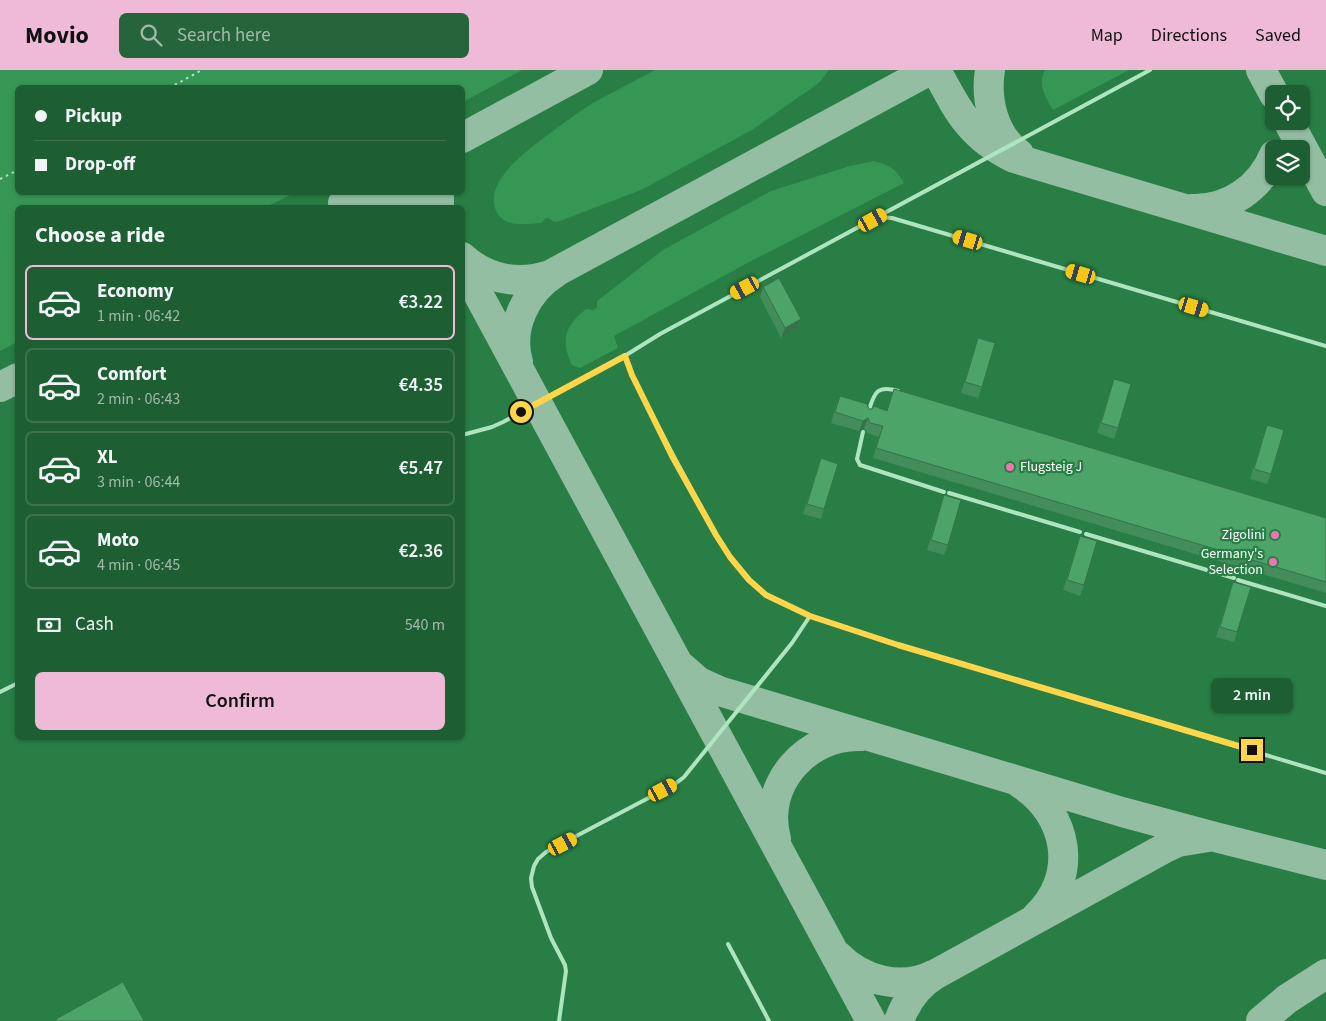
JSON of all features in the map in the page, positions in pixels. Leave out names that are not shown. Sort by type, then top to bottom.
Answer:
[{"type":"lane","points":[[465,434],[497,425],[625,356],[660,334],[1150,70]]},
{"type":"lane","points":[[873,220],[887,217],[892,218],[1326,346]]},
{"type":"lane","points":[[625,356],[632,375],[672,456],[704,513],[730,557],[749,580],[766,595],[810,616],[898,645],[1326,773]]},
{"type":"lane","points":[[867,416],[873,396],[878,391],[883,389],[901,392]]},
{"type":"lane","points":[[863,432],[857,459],[860,465],[1080,532]]},
{"type":"lane","points":[[1086,534],[1326,606]]},
{"type":"lane","points":[[559,1021],[566,971],[565,965],[548,932],[532,887],[532,872],[538,859],[546,852],[675,784],[684,777],[792,643],[810,616]]},
{"type":"lane","points":[[0,692],[15,684]]},
{"type":"lane","points":[[728,944],[769,1021]]},
{"type":"path","points":[[174,85],[202,70]]},
{"type":"path","points":[[0,179],[15,172]]},
{"type":"green space","points":[[0,70],[522,70],[465,101],[465,85],[15,85],[15,195],[290,195],[270,205],[15,205],[15,343],[0,351]]},
{"type":"green space","points":[[655,70],[829,70],[820,82],[752,130],[641,190],[560,221],[554,222],[546,218],[541,223],[515,224],[508,222],[498,215],[494,196],[505,173],[514,162],[584,109]]},
{"type":"green space","points":[[1045,70],[1129,70],[1053,110],[1042,86]]},
{"type":"green space","points":[[874,161],[892,168],[904,183],[751,261],[614,336],[618,348],[580,368],[572,365],[566,348],[566,341],[573,321],[586,309],[593,310],[597,307],[597,301],[663,250],[771,191],[850,166]]},
{"type":"building","points":[[779,278],[801,319],[785,328],[763,287]]},
{"type":"building","points":[[978,338],[995,343],[982,387],[965,382]]},
{"type":"building","points":[[1114,379],[1131,384],[1118,428],[1101,423]]},
{"type":"building","name":"Flugsteig J","points":[[894,389],[1326,518],[1326,582],[876,448],[883,426],[870,423],[868,418],[863,421],[835,412],[840,396],[867,404],[869,409],[872,409],[874,406],[887,411]]},
{"type":"building","points":[[1267,425],[1284,430],[1271,474],[1254,469]]},
{"type":"building","points":[[821,458],[838,464],[824,509],[807,504]]},
{"type":"building","points":[[944,495],[961,500],[948,545],[931,540]]},
{"type":"building","points":[[1080,536],[1097,541],[1084,585],[1067,580]]},
{"type":"building","points":[[1233,582],[1251,587],[1237,632],[1220,627]]},
{"type":"building","points":[[123,982],[144,1021],[57,1021],[56,1019]]},
{"type":"taxiway","points":[[465,136],[588,70]]},
{"type":"taxiway","points":[[465,259],[482,271],[504,278],[527,280],[550,275],[930,70]]},
{"type":"taxiway","points":[[936,70],[967,122],[986,141],[1014,158],[1326,251]]},
{"type":"taxiway","points":[[990,70],[989,93],[993,116],[1003,138],[1019,154]]},
{"type":"taxiway","points":[[1261,70],[1269,85]]},
{"type":"taxiway","points":[[1293,130],[1326,191]]},
{"type":"taxiway","points":[[1192,209],[1218,206],[1231,201],[1252,187],[1265,171]]},
{"type":"taxiway","points":[[439,195],[439,205]]},
{"type":"taxiway","points":[[343,203],[362,197],[382,196],[401,199],[415,205]]},
{"type":"taxiway","points":[[465,270],[871,1021]]},
{"type":"taxiway","points":[[518,362],[515,336],[522,312],[536,290],[555,273]]},
{"type":"taxiway","points":[[0,387],[15,380]]},
{"type":"taxiway","points":[[683,668],[699,682],[719,691],[1122,812],[1326,865]]},
{"type":"taxiway","points":[[776,839],[773,819],[775,799],[782,782],[793,766],[806,753],[823,744],[841,738],[861,736]]},
{"type":"taxiway","points":[[1021,784],[1037,797],[1050,812],[1058,829],[1063,847],[1063,866],[1059,884],[1050,901],[1036,917]]},
{"type":"taxiway","points":[[899,1021],[913,994],[936,974],[1163,849],[1178,842],[1208,837]]},
{"type":"taxiway","points":[[837,955],[858,971],[883,981],[909,982],[935,974]]},
{"type":"taxiway","points":[[1261,1021],[1287,999],[1326,974]]},
{"type":"place","name":"Flugsteig J","points":[[1010,467]]},
{"type":"place","name":"Zigolini","points":[[1275,535]]},
{"type":"place","name":"Germany's Selection","points":[[1273,562]]},
{"type":"route","points":[[521,412],[625,356],[632,375],[672,456],[716,535],[730,557],[749,580],[766,595],[810,616],[898,645],[1252,750]]}]
